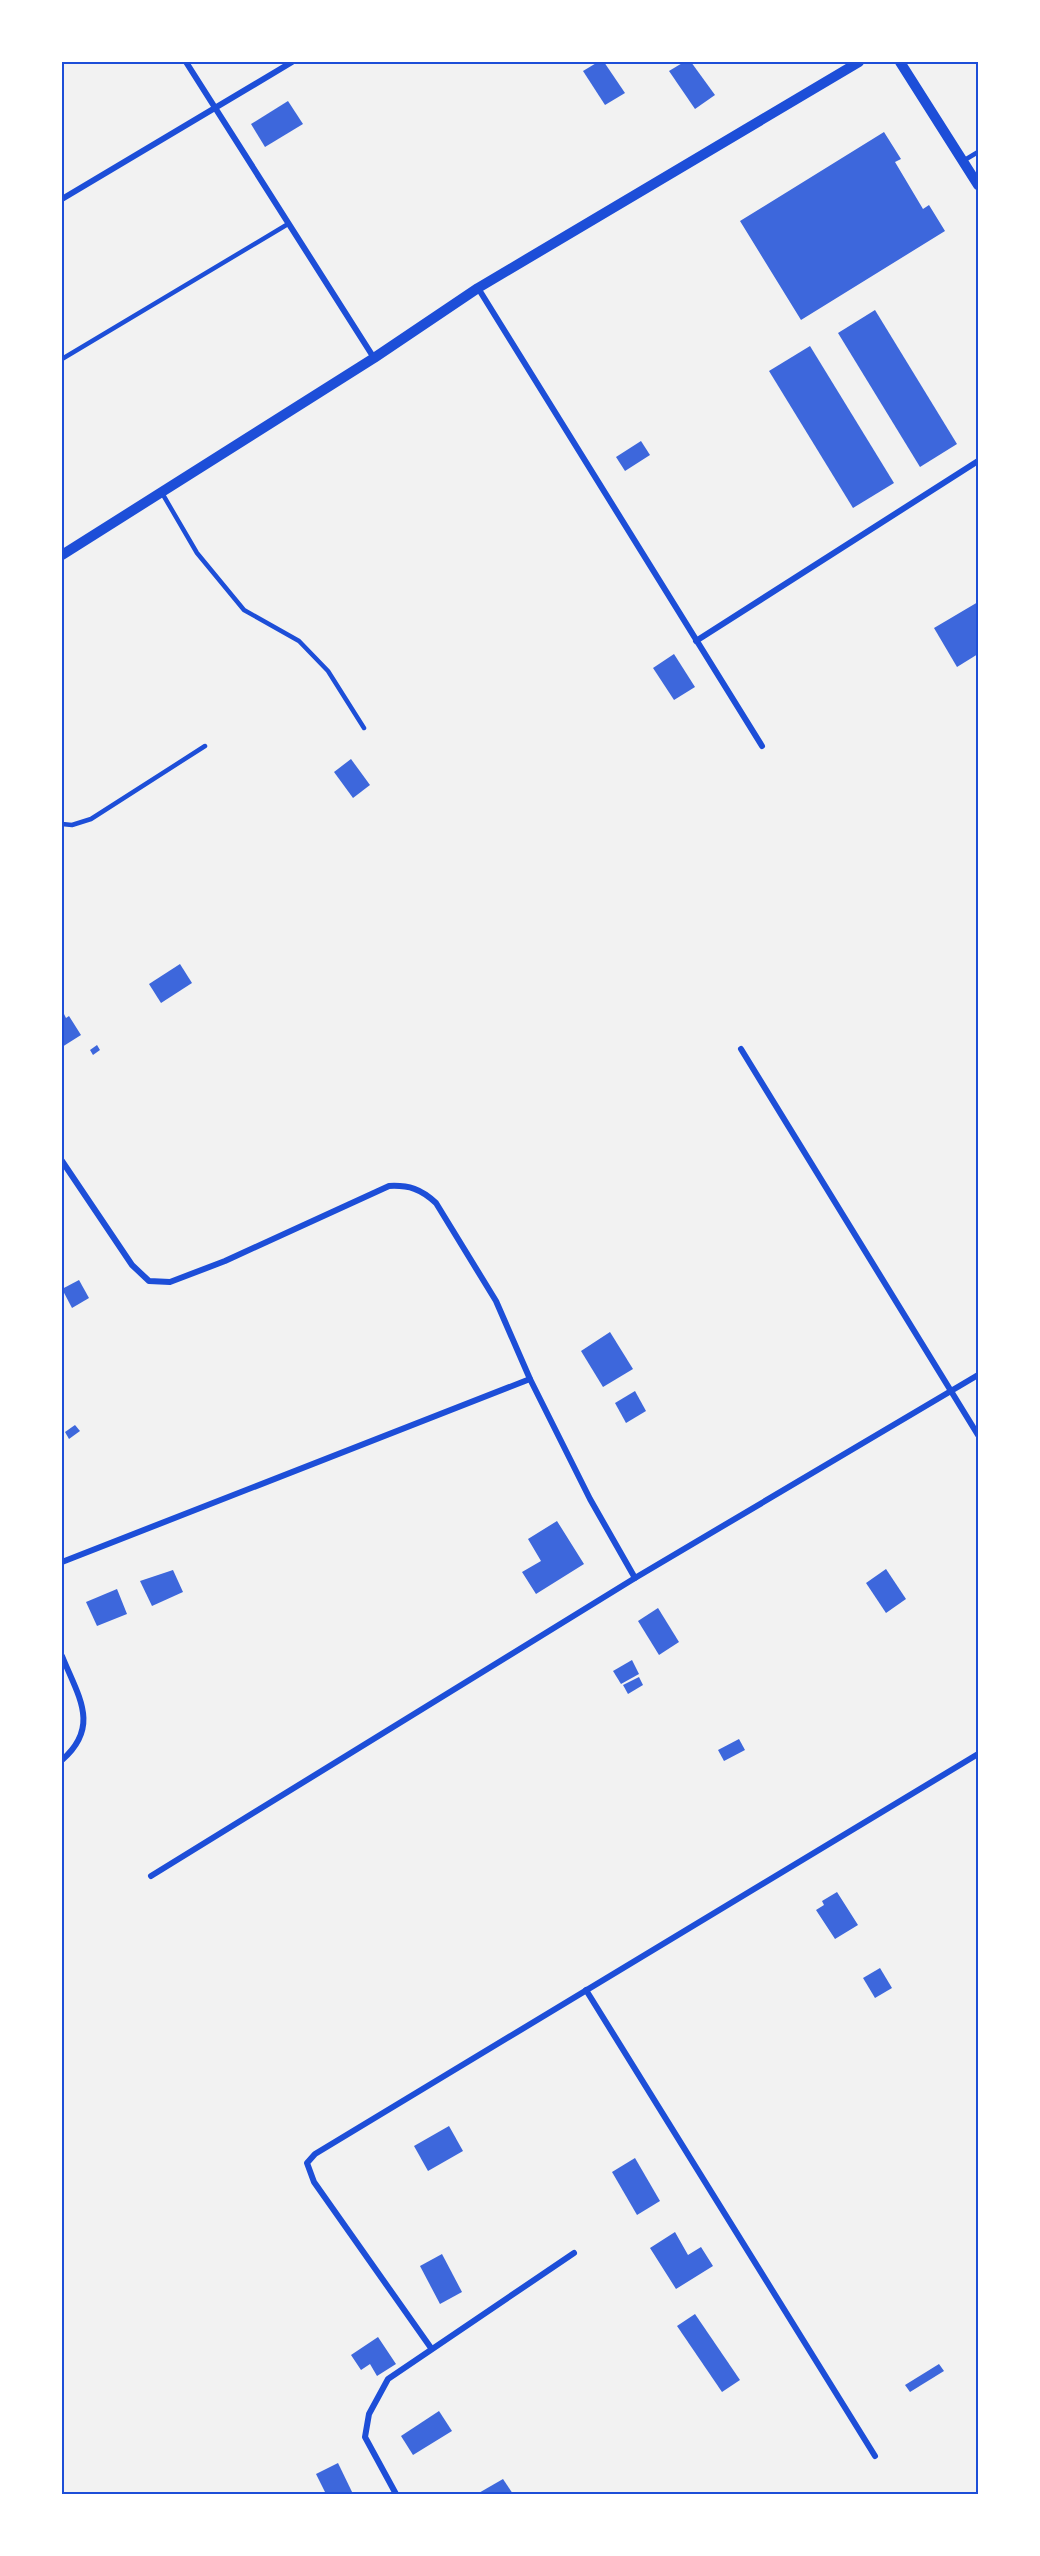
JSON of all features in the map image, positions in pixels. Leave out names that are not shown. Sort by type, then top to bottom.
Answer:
[{"type":"street","points":[[186,62],[374,358]]},
{"type":"street","points":[[62,200],[291,62]]},
{"type":"street","points":[[62,555],[374,358],[478,288],[859,62]]},
{"type":"street","points":[[900,62],[978,185]]},
{"type":"street","points":[[478,288],[762,746]]},
{"type":"street","points":[[696,641],[978,461]]},
{"type":"street","points":[[741,1048],[978,1436]]},
{"type":"street","points":[[62,1161],[132,1265],[149,1281],[170,1282],[225,1261],[389,1186],[409,1185],[426,1194],[436,1203],[496,1301],[530,1379],[593,1505],[635,1578]]},
{"type":"street","points":[[151,1876],[635,1578],[978,1375]]},
{"type":"street","points":[[62,1562],[530,1379]]},
{"type":"street","points":[[62,1656],[86,1717],[80,1740],[62,1760]]},
{"type":"street","points":[[431,2348],[314,2182],[307,2163],[326,2146],[978,1754]]},
{"type":"street","points":[[586,1990],[875,2456]]},
{"type":"street","points":[[396,2494],[365,2438],[369,2414],[388,2379],[574,2253]]},
{"type":"lane","points":[[963,161],[978,152]]},
{"type":"lane","points":[[62,359],[288,224]]},
{"type":"lane","points":[[162,492],[197,553],[244,610],[299,642],[328,671],[364,728]]},
{"type":"lane","points":[[62,824],[72,825],[91,819],[205,746]]},
{"type":"building","points":[[598,62],[604,62],[625,93],[605,105],[583,71]]},
{"type":"building","points":[[684,62],[691,62],[715,95],[695,109],[669,71]]},
{"type":"building","points":[[288,101],[303,124],[265,147],[251,124]]},
{"type":"building","points":[[884,132],[901,159],[895,162],[923,209],[929,205],[945,231],[801,320],[740,221]]},
{"type":"building","points":[[875,310],[957,444],[920,467],[838,333]]},
{"type":"building","points":[[810,346],[894,483],[853,508],[769,371]]},
{"type":"building","points":[[641,441],[650,455],[625,471],[616,457]]},
{"type":"building","points":[[978,602],[978,654],[957,667],[934,628]]},
{"type":"building","points":[[674,654],[695,687],[674,700],[653,668]]},
{"type":"building","points":[[351,759],[370,785],[353,798],[334,772]]},
{"type":"building","points":[[180,964],[192,983],[161,1003],[149,984]]},
{"type":"building","points":[[62,1010],[66,1018],[69,1016],[81,1035],[62,1047]]},
{"type":"building","points":[[97,1045],[100,1050],[93,1055],[90,1050]]},
{"type":"building","points":[[79,1280],[89,1298],[72,1308],[62,1289]]},
{"type":"building","points":[[610,1332],[633,1369],[603,1387],[581,1351]]},
{"type":"building","points":[[635,1391],[646,1411],[626,1423],[615,1403]]},
{"type":"building","points":[[75,1425],[80,1431],[69,1439],[65,1432]]},
{"type":"building","points":[[557,1521],[584,1564],[536,1594],[522,1572],[541,1561],[528,1539]]},
{"type":"building","points":[[886,1569],[906,1599],[886,1613],[866,1583]]},
{"type":"building","points":[[173,1570],[183,1592],[152,1606],[140,1581]]},
{"type":"building","points":[[117,1589],[127,1614],[97,1626],[86,1602]]},
{"type":"building","points":[[658,1608],[679,1642],[659,1655],[638,1621]]},
{"type":"building","points":[[632,1660],[639,1674],[621,1684],[613,1671]]},
{"type":"building","points":[[639,1677],[643,1685],[628,1694],[623,1685]]},
{"type":"building","points":[[739,1739],[745,1750],[724,1761],[718,1750]]},
{"type":"building","points":[[837,1892],[858,1925],[835,1939],[816,1910],[824,1905],[822,1901]]},
{"type":"building","points":[[880,1968],[892,1988],[875,1998],[863,1978]]},
{"type":"building","points":[[449,2126],[463,2151],[428,2171],[414,2146]]},
{"type":"building","points":[[635,2158],[660,2201],[637,2215],[612,2172]]},
{"type":"building","points":[[675,2232],[688,2255],[701,2247],[713,2266],[676,2289],[650,2248]]},
{"type":"building","points":[[442,2254],[462,2292],[440,2304],[420,2266]]},
{"type":"building","points":[[695,2314],[740,2380],[722,2392],[677,2326]]},
{"type":"building","points":[[378,2337],[396,2364],[377,2376],[370,2364],[361,2370],[351,2355]]},
{"type":"building","points":[[939,2364],[944,2371],[910,2392],[905,2385]]},
{"type":"building","points":[[439,2411],[452,2431],[413,2455],[401,2436]]},
{"type":"building","points":[[338,2463],[353,2494],[326,2494],[316,2474]]},
{"type":"building","points":[[503,2479],[513,2494],[477,2494]]}]
